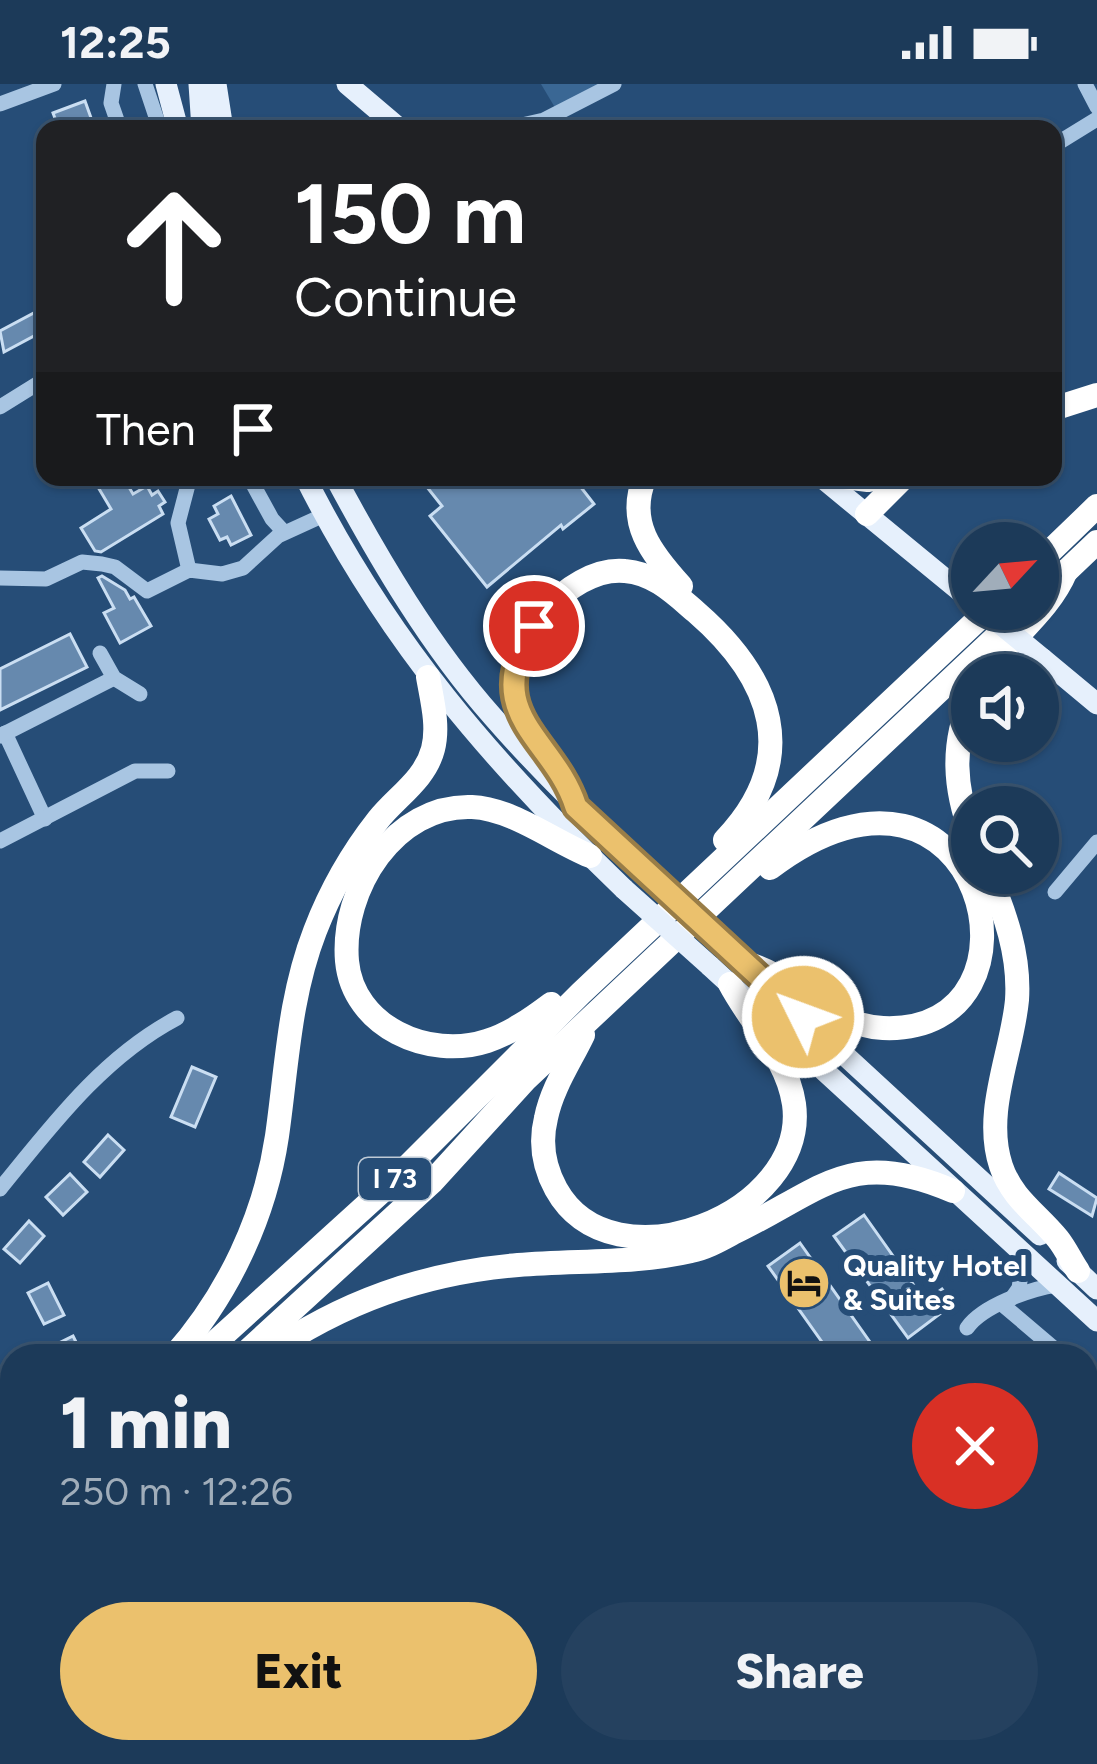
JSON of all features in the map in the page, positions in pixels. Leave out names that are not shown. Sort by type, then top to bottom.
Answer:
[{"type":"highway","points":[[1062,406],[1097,395]]},
{"type":"highway","points":[[643,486],[637,508],[645,540],[745,662],[761,689],[771,740],[759,791],[744,818],[718,847],[702,878]]},
{"type":"highway","points":[[867,514],[895,486]]},
{"type":"highway","points":[[1059,542],[1097,506]]},
{"type":"highway","points":[[1059,578],[1097,542]]},
{"type":"highway","points":[[576,807],[568,782],[532,739],[518,708],[519,656],[540,616],[582,581],[623,571],[659,583],[712,623]]},
{"type":"highway","points":[[1000,654],[1056,596],[1066,571]]},
{"type":"highway","name":"I 73","points":[[213,1344],[392,1182],[581,992],[964,630]]},
{"type":"highway","name":"I 73","points":[[255,1344],[432,1182],[526,1079],[1004,630]]},
{"type":"highway","points":[[182,1344],[234,1270],[259,1208],[277,1139],[294,1000],[316,929],[364,839],[420,777],[433,753],[435,716],[428,677]]},
{"type":"highway","points":[[581,992],[487,1041],[460,1047],[430,1045],[399,1035],[374,1017],[356,989],[347,961],[359,892],[397,832],[423,816],[450,807],[478,807],[590,856]]},
{"type":"highway","points":[[714,904],[738,897],[813,840],[846,827],[884,824],[919,832],[950,852],[974,886],[982,911],[983,946],[966,988],[934,1017],[907,1027],[875,1028],[837,1016],[767,968],[733,965]]},
{"type":"highway","points":[[996,894],[1011,937],[1017,975],[1015,1014],[995,1121],[998,1158],[1016,1196],[1058,1238],[1067,1278]]},
{"type":"highway","points":[[589,1022],[546,1117],[542,1142],[548,1173],[573,1212],[595,1227],[645,1238],[691,1230],[742,1203],[767,1180],[786,1153],[795,1121],[786,1073],[733,965]]},
{"type":"highway","points":[[282,1344],[322,1318],[412,1282],[460,1271],[664,1257],[700,1249],[850,1173],[899,1174],[953,1191]]},
{"type":"main road","points":[[166,84],[176,120]]},
{"type":"main road","points":[[346,84],[390,120]]},
{"type":"main road","points":[[367,84],[395,120]]},
{"type":"main road","points":[[203,120],[205,85]]},
{"type":"main road","points":[[205,85],[220,120]]},
{"type":"main road","points":[[310,486],[428,677],[484,746],[624,889],[710,966],[733,965],[1067,1278],[1097,1321]]},
{"type":"main road","points":[[341,486],[399,588],[458,673],[576,807],[643,869],[953,1191],[1024,1256],[1097,1289]]},
{"type":"main road","points":[[832,486],[951,584]]},
{"type":"main road","points":[[1010,630],[1097,704]]},
{"type":"street","points":[[0,104],[54,84]]},
{"type":"street","points":[[114,84],[111,103],[116,120]]},
{"type":"street","points":[[146,84],[157,120]]},
{"type":"street","points":[[544,120],[614,84]]},
{"type":"street","points":[[1062,140],[1096,119],[1085,84]]},
{"type":"street","points":[[0,407],[36,385]]},
{"type":"street","points":[[188,486],[178,523],[189,570]]},
{"type":"street","points":[[254,486],[284,532]]},
{"type":"street","points":[[0,578],[46,579],[82,562],[115,567],[147,591],[189,570],[223,574],[243,568],[284,532],[324,515]]},
{"type":"street","points":[[100,652],[114,678],[140,694]]},
{"type":"street","points":[[45,818],[3,734],[114,678]]},
{"type":"street","points":[[0,841],[135,771],[168,771]]},
{"type":"street","points":[[1059,887],[1097,842]]},
{"type":"street","points":[[0,1189],[83,1091],[136,1044],[177,1018]]},
{"type":"street","points":[[1006,1302],[1019,1288],[1024,1256]]},
{"type":"street","points":[[968,1328],[976,1315],[1067,1278]]},
{"type":"street","points":[[1006,1302],[1050,1344]]},
{"type":"shaded area","points":[[541,84],[611,84],[557,111]]},
{"type":"building","points":[[85,101],[92,120],[56,120],[53,113]]},
{"type":"building","points":[[36,312],[36,335],[4,352],[0,331]]},
{"type":"building","points":[[97,486],[128,486],[133,494],[147,486],[165,502],[159,506],[163,514],[101,552],[95,551],[81,528],[111,509]]},
{"type":"building","points":[[426,486],[580,486],[594,504],[563,529],[561,525],[487,587],[430,516],[442,506]]},
{"type":"building","points":[[231,496],[251,535],[231,545],[227,537],[220,540],[209,519],[218,514],[214,506]]},
{"type":"building","points":[[98,578],[125,590],[130,599],[134,597],[151,626],[120,643],[104,613],[114,608]]},
{"type":"building","points":[[70,634],[87,667],[0,710],[0,669]]},
{"type":"building","points":[[192,1067],[216,1077],[195,1127],[171,1117]]},
{"type":"building","points":[[108,1135],[124,1150],[100,1177],[84,1162]]},
{"type":"building","points":[[1059,1173],[1097,1198],[1092,1216],[1049,1189]]},
{"type":"building","points":[[70,1174],[87,1192],[63,1215],[46,1197]]},
{"type":"building","points":[[864,1215],[925,1301],[942,1289],[953,1304],[908,1338],[834,1236]]},
{"type":"building","points":[[29,1221],[44,1236],[20,1263],[4,1249]]},
{"type":"building","points":[[800,1243],[870,1342],[823,1344],[768,1266]]},
{"type":"building","points":[[48,1283],[64,1315],[44,1324],[28,1293]]},
{"type":"place","name":"Quality Hotel & Suites","points":[[804,1283]]},
{"type":"route","points":[[534,626],[516,671],[518,708],[532,739],[568,782],[576,807],[803,1017]]}]
